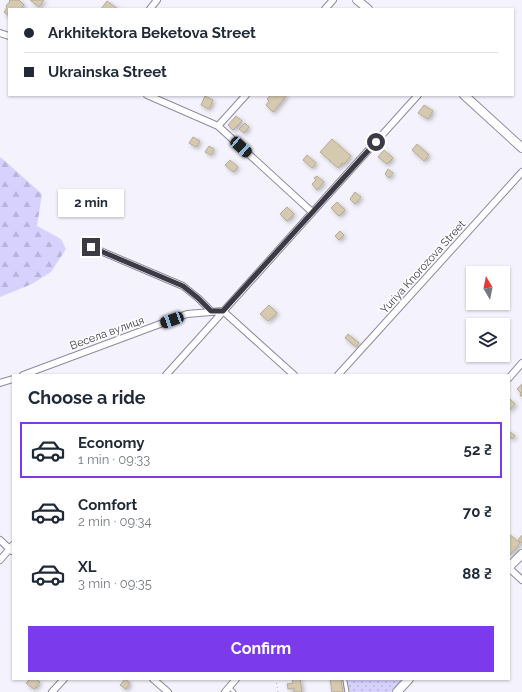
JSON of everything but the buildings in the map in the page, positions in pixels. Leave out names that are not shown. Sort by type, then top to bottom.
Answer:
[{"type":"street","points":[[151,8],[157,0]]},
{"type":"street","points":[[326,8],[333,0]]},
{"type":"street","points":[[358,0],[367,8]]},
{"type":"street","points":[[149,96],[218,126],[312,212]]},
{"type":"street","points":[[218,126],[245,96]]},
{"type":"street","points":[[167,374],[417,96]]},
{"type":"street","points":[[465,96],[522,148]]},
{"type":"street","name":"Yuriya Knorozova Street","points":[[339,374],[522,172]]},
{"type":"street","points":[[91,247],[183,286],[211,311]]},
{"type":"street","points":[[223,311],[293,374]]},
{"type":"street","name":"Весела вулиця","points":[[26,374],[187,314],[223,311]]},
{"type":"street","points":[[510,377],[522,363]]},
{"type":"street","points":[[0,384],[12,379]]},
{"type":"street","points":[[0,540],[12,548],[0,560]]},
{"type":"street","points":[[510,567],[522,554]]},
{"type":"street","points":[[510,569],[522,580]]},
{"type":"street","points":[[52,692],[63,680]]},
{"type":"street","points":[[154,680],[168,692]]},
{"type":"street","points":[[227,690],[235,680]]},
{"type":"street","points":[[397,692],[408,680]]},
{"type":"lane","points":[[345,681],[348,692]]},
{"type":"lane","points":[[227,690],[234,692]]},
{"type":"path","points":[[276,680],[278,692]]},
{"type":"green space","points":[[0,157],[42,194],[37,226],[61,239],[66,249],[51,272],[32,284],[0,297]]},
{"type":"green space","points":[[347,680],[402,680],[391,692],[349,692]]},
{"type":"route","points":[[91,247],[183,286],[211,311],[223,311],[376,142]]}]
